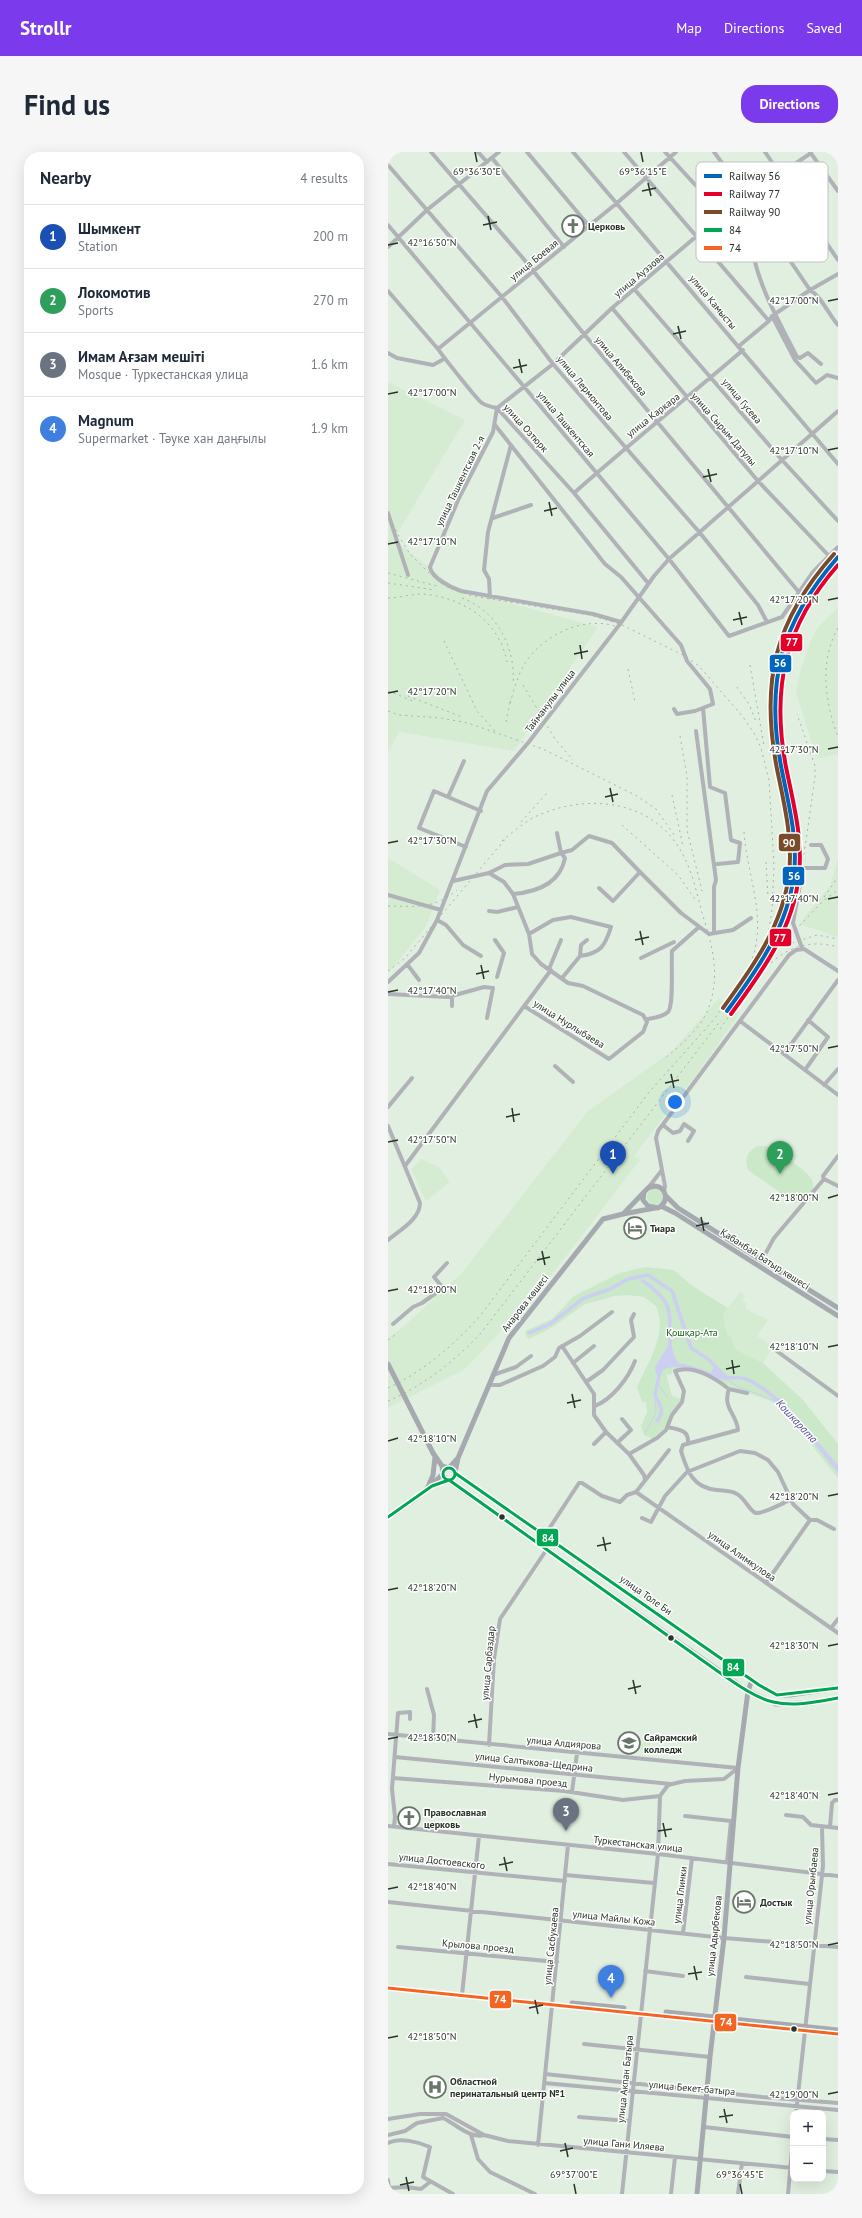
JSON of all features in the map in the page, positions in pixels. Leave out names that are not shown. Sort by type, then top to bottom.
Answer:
[{"type":"main road","points":[[623,1214],[646,1190],[657,1186],[665,1194],[661,1206],[655,1208],[645,1203],[646,1190]]},
{"type":"main road","name":"Қабанбай Батыр көшесі","points":[[665,1194],[678,1208],[838,1308]]},
{"type":"main road","points":[[634,1203],[639,1211]]},
{"type":"main road","name":"Қабанбай Батыр көшесі","points":[[661,1206],[675,1213],[838,1316]]},
{"type":"main road","name":"Анарова көшесі","points":[[458,1458],[509,1338],[599,1223],[608,1217],[655,1208]]},
{"type":"main road","points":[[388,1364],[434,1455],[442,1466],[444,1478],[448,1480]]},
{"type":"main road","points":[[429,1488],[433,1475],[434,1455]]},
{"type":"main road","points":[[429,1488],[453,1479],[458,1458]]},
{"type":"main road","points":[[388,1516],[429,1488],[458,1458]]},
{"type":"main road","points":[[442,1466],[453,1470],[455,1473]]},
{"type":"main road","name":"улица Толе Би","points":[[455,1473],[545,1534],[752,1680],[777,1695],[790,1695],[838,1688]]},
{"type":"main road","name":"улица Толе Би","points":[[448,1480],[748,1690],[776,1704],[811,1703],[838,1698]]},
{"type":"main road","points":[[547,1549],[553,1540]]},
{"type":"main road","points":[[596,1584],[604,1576]]},
{"type":"main road","name":"улица Адырбекова","points":[[697,2194],[714,2019],[724,1938],[729,1862],[738,1768],[748,1690],[752,1680]]},
{"type":"main road","points":[[388,1987],[838,2030]]},
{"type":"main road","points":[[805,2028],[838,2034]]},
{"type":"street","name":"улица Алибекова","points":[[431,152],[534,272],[798,591]]},
{"type":"street","points":[[478,152],[487,162]]},
{"type":"street","points":[[388,247],[427,210],[499,152]]},
{"type":"street","points":[[527,152],[589,226]]},
{"type":"street","name":"улица Камысты","points":[[573,152],[740,346],[838,464]]},
{"type":"street","points":[[624,152],[696,235]]},
{"type":"street","points":[[665,152],[696,186]]},
{"type":"street","name":"улица Боевая","points":[[438,349],[534,272],[676,152]]},
{"type":"street","points":[[714,152],[721,162]]},
{"type":"street","points":[[765,152],[772,162]]},
{"type":"street","points":[[811,152],[818,162]]},
{"type":"street","name":"улица Ауэзова","points":[[797,162],[811,152]]},
{"type":"street","points":[[492,158],[564,246]]},
{"type":"street","name":"улица Лермонтова","points":[[388,165],[502,297],[553,364],[700,533],[758,605],[767,622]]},
{"type":"street","points":[[828,177],[838,191]]},
{"type":"street","name":"улица Ташкентская","points":[[388,225],[471,321],[524,387],[669,559],[729,636],[767,622]]},
{"type":"street","name":"улица Ауэзова","points":[[497,408],[553,364],[612,308],[696,237]]},
{"type":"street","points":[[828,245],[838,260]]},
{"type":"street","points":[[719,262],[769,321]]},
{"type":"street","points":[[755,262],[757,274],[795,360],[816,383],[827,375],[838,378]]},
{"type":"street","points":[[791,262],[810,290],[816,294],[828,313],[838,324]]},
{"type":"street","points":[[740,346],[774,315],[810,290],[838,274]]},
{"type":"street","name":"улица Гусева","points":[[635,290],[712,377],[782,460],[838,521]]},
{"type":"street","name":"улица Озтюрк","points":[[388,291],[438,349],[444,359],[459,374],[481,403],[497,408],[574,493],[648,583]]},
{"type":"street","name":"улица Сырым Датулы","points":[[612,308],[758,481],[829,556]]},
{"type":"street","points":[[774,315],[797,357],[800,358],[808,354],[820,364]]},
{"type":"street","name":"улица Каркара","points":[[574,493],[625,447],[658,422],[743,350]]},
{"type":"street","points":[[388,353],[397,358],[433,365],[444,359]]},
{"type":"street","points":[[495,424],[497,408]]},
{"type":"street","name":"Тайманулы улица","points":[[388,982],[419,953],[437,920],[481,811],[487,791],[528,743],[621,622],[648,583],[669,559],[782,460],[814,434],[838,411]]},
{"type":"street","name":"улица Озтюрк","points":[[495,424],[605,564],[638,597],[681,645],[687,661],[710,689],[713,704],[703,708]]},
{"type":"street","name":"улица Ташкентская 2-я","points":[[490,597],[450,586],[431,572],[430,567],[459,498],[495,424]]},
{"type":"street","points":[[511,445],[493,518],[488,532],[484,570],[489,579],[490,597],[593,614],[621,622]]},
{"type":"street","points":[[493,518],[531,505]]},
{"type":"street","points":[[388,513],[408,575]]},
{"type":"street","points":[[767,622],[782,617],[812,572],[838,547]]},
{"type":"street","points":[[674,709],[677,714],[703,708],[710,787],[725,793],[731,840],[740,843],[738,862],[717,864]]},
{"type":"street","points":[[696,731],[716,880],[714,887],[714,933]]},
{"type":"street","points":[[448,797],[464,762]]},
{"type":"street","points":[[466,847],[419,828],[434,791],[481,811]]},
{"type":"street","points":[[513,894],[529,893],[549,884],[563,867],[565,858],[561,853],[557,834]]},
{"type":"street","points":[[453,880],[488,873],[505,865],[528,864],[572,850],[586,837],[591,837],[612,843],[681,913],[709,934],[733,930],[751,918]]},
{"type":"street","points":[[810,845],[820,845],[828,859],[825,868],[803,868],[793,923],[803,948],[838,971]]},
{"type":"street","points":[[599,888],[613,901],[640,872]]},
{"type":"street","points":[[488,873],[504,882],[513,894],[529,934],[532,954],[541,964],[568,983],[583,986],[643,1015],[647,1019],[666,1014],[670,1010],[673,997],[671,978],[672,951],[675,943]]},
{"type":"street","points":[[388,894],[441,910]]},
{"type":"street","points":[[489,911],[497,912],[518,907]]},
{"type":"street","points":[[529,934],[553,920],[571,917],[611,927],[605,944],[598,951],[593,955],[580,956]]},
{"type":"street","points":[[437,920],[446,925],[463,945],[481,956]]},
{"type":"street","points":[[641,958],[675,943],[699,927]]},
{"type":"street","points":[[496,940],[504,952],[497,977]]},
{"type":"street","name":"улица Нурлыбаева","points":[[405,1166],[550,969],[561,940]]},
{"type":"street","points":[[562,978],[580,956],[581,945],[587,940]]},
{"type":"street","points":[[665,1194],[656,1138],[663,1125],[789,955],[803,948]]},
{"type":"street","points":[[407,964],[419,980]]},
{"type":"street","points":[[784,1054],[838,980]]},
{"type":"street","points":[[388,994],[452,996],[484,987],[492,988],[486,1018]]},
{"type":"street","points":[[452,996],[452,1006]]},
{"type":"street","name":"улица Нурлыбаева","points":[[524,1006],[609,1059],[642,1032],[647,1019]]},
{"type":"street","points":[[805,1070],[828,1037],[808,1020]]},
{"type":"street","points":[[740,1021],[838,1095]]},
{"type":"street","points":[[555,1066],[573,1082]]},
{"type":"street","points":[[824,1085],[838,1069]]},
{"type":"street","points":[[388,1107],[412,1078]]},
{"type":"street","points":[[663,1125],[673,1133],[680,1131],[684,1124],[693,1129],[694,1132],[688,1141]]},
{"type":"street","points":[[388,1126],[418,1196],[420,1208],[412,1220],[388,1240]]},
{"type":"street","points":[[762,1260],[774,1238],[824,1179],[823,1176],[838,1156]]},
{"type":"street","points":[[646,1190],[662,1170]]},
{"type":"street","points":[[657,1176],[663,1177]]},
{"type":"street","points":[[824,1179],[838,1186]]},
{"type":"street","points":[[393,1324],[413,1307],[422,1303],[443,1288],[434,1277],[447,1263]]},
{"type":"street","points":[[489,1385],[500,1385],[543,1366],[555,1358],[556,1353],[562,1346],[580,1336],[612,1312]]},
{"type":"street","points":[[586,1382],[603,1370],[634,1337],[631,1320],[634,1314]]},
{"type":"street","points":[[562,1346],[594,1394],[594,1415],[606,1432],[629,1454],[644,1475],[645,1480]]},
{"type":"street","points":[[573,1363],[594,1346]]},
{"type":"street","points":[[774,1349],[838,1396]]},
{"type":"street","points":[[494,1375],[516,1367],[531,1356]]},
{"type":"street","points":[[595,1406],[603,1402],[612,1394],[632,1369],[635,1361]]},
{"type":"street","points":[[629,1454],[657,1438],[667,1426],[672,1414],[682,1402],[684,1391],[675,1371],[691,1369],[712,1377],[729,1390],[747,1393]]},
{"type":"street","points":[[729,1390],[726,1396],[729,1411],[738,1424],[738,1430],[688,1442],[683,1445],[680,1451],[687,1472],[692,1480],[702,1486],[738,1494],[755,1512],[761,1512],[790,1500]]},
{"type":"street","points":[[617,1443],[631,1430],[622,1419]]},
{"type":"street","points":[[667,1426],[686,1433],[689,1436],[688,1442]]},
{"type":"street","points":[[594,1444],[606,1432]]},
{"type":"street","points":[[545,1534],[579,1483],[582,1483],[602,1496],[618,1502],[622,1501],[626,1495],[636,1492],[669,1450]]},
{"type":"street","points":[[642,1518],[652,1522],[669,1490],[687,1472],[740,1451],[754,1453],[765,1458],[774,1466],[790,1500],[795,1507],[810,1520],[817,1520],[834,1529]]},
{"type":"street","name":"улица Алимкулова","points":[[636,1492],[838,1633]]},
{"type":"street","points":[[766,1583],[810,1520]]},
{"type":"street","name":"улица Сарбаздар","points":[[489,1745],[494,1659],[500,1619],[547,1549]]},
{"type":"street","points":[[831,1628],[838,1619]]},
{"type":"street","points":[[427,1689],[434,1715],[433,1739]]},
{"type":"street","points":[[394,1826],[395,1819],[391,1780],[395,1757],[398,1712],[410,1712],[410,1719]]},
{"type":"street","name":"улица Алдиярова","points":[[388,1734],[738,1768]]},
{"type":"street","points":[[572,1792],[577,1753]]},
{"type":"street","name":"улица Салтыкова-Щедрина","points":[[395,1757],[672,1784]]},
{"type":"street","points":[[660,1796],[668,1785],[685,1781],[724,1779],[738,1768]]},
{"type":"street","name":"Нурымова проезд","points":[[391,1780],[572,1792],[623,1800],[660,1796]]},
{"type":"street","name":"улица Акпан Батыра","points":[[622,2194],[632,2084],[658,1854],[660,1796]]},
{"type":"street","points":[[830,1827],[832,1803],[835,1800],[838,1800]]},
{"type":"street","points":[[786,1815],[803,1818],[811,1825],[838,1828]]},
{"type":"street","points":[[685,1816],[730,1821],[729,1862]]},
{"type":"street","points":[[388,1826],[388,1832]]},
{"type":"street","name":"Туркестанская улица","points":[[388,1826],[658,1854],[838,1876]]},
{"type":"street","name":"улица Орынбаева","points":[[796,2110],[820,1874],[824,1850],[822,1827]]},
{"type":"street","points":[[462,1994],[479,1836]]},
{"type":"street","name":"улица Сасбукаева","points":[[538,2145],[562,1921],[568,1845]]},
{"type":"street","name":"улица Глинки","points":[[683,1933],[692,1858]]},
{"type":"street","name":"улица Достоевского","points":[[388,1864],[565,1881]]},
{"type":"street","points":[[565,1875],[654,1883]]},
{"type":"street","name":"улица Майлы Кожа","points":[[388,1902],[470,1912],[724,1938],[838,1947]]},
{"type":"street","name":"Крылова проезд","points":[[398,1947],[557,1962]]},
{"type":"street","points":[[645,1971],[683,1976]]},
{"type":"street","points":[[746,1977],[809,1984]]},
{"type":"street","points":[[584,2044],[710,2057]]},
{"type":"street","name":"улица Бекет-батыра","points":[[545,2074],[838,2110]]},
{"type":"street","name":"улица Бекет-батыра","points":[[544,2083],[632,2091],[838,2103]]},
{"type":"street","name":"улица Гани Иляева","points":[[388,2119],[420,2114],[446,2114],[484,2135],[508,2141],[790,2168]]},
{"type":"street","points":[[579,2116],[629,2121]]},
{"type":"street","points":[[388,2135],[404,2131],[417,2123],[443,2118],[470,2134],[478,2137],[484,2135]]},
{"type":"street","points":[[704,2127],[790,2139]]},
{"type":"street","points":[[470,2134],[478,2159],[490,2172],[535,2194]]},
{"type":"street","points":[[826,2139],[838,2140]]},
{"type":"street","points":[[388,2143],[394,2140],[411,2142],[430,2147],[422,2175],[430,2182],[453,2194]]},
{"type":"street","points":[[671,2194],[675,2157]]},
{"type":"street","points":[[738,2194],[742,2163]]},
{"type":"street","points":[[826,2171],[838,2172]]},
{"type":"street","points":[[388,2180],[389,2188],[406,2187],[421,2189],[430,2182]]},
{"type":"street","points":[[788,2194],[790,2181]]},
{"type":"shaded area","points":[[388,382],[465,420],[394,539],[455,588],[598,627],[514,751],[399,732],[388,753]]},
{"type":"shaded area","points":[[838,608],[838,756],[837,754],[817,759],[796,693],[800,672],[811,640],[818,627]]},
{"type":"shaded area","points":[[388,858],[440,890],[426,926],[388,974]]},
{"type":"shaded area","points":[[838,858],[838,937],[799,924],[830,886]]},
{"type":"shaded area","points":[[719,998],[740,1013],[700,1070],[634,1156],[640,1160],[550,1277],[543,1273],[499,1333],[465,1369],[388,1408],[388,1338],[404,1326],[462,1273],[588,1111],[671,1052]]},
{"type":"shaded area","points":[[422,1159],[440,1168],[450,1182],[426,1201],[411,1169]]},
{"type":"shaded area","points":[[740,1292],[745,1296],[742,1301],[746,1303],[746,1309],[768,1320],[757,1336],[773,1347],[763,1363],[735,1349],[731,1336],[727,1333],[723,1315]]},
{"type":"shaded area","name":"Сайрамский колледж","points":[[623,1734],[629,1735],[628,1742],[643,1744],[645,1737],[651,1738],[649,1751],[621,1747]]},
{"type":"green space","points":[[758,1146],[767,1147],[774,1150],[793,1162],[810,1176],[813,1189],[808,1197],[800,1201],[791,1200],[748,1170],[746,1162],[747,1156],[751,1150]]},
{"type":"green space","points":[[655,1189],[661,1191],[663,1197],[661,1203],[655,1205],[649,1203],[647,1197],[649,1191]]},
{"type":"green space","name":"Қошқар-Ата","points":[[645,1267],[674,1270],[691,1285],[728,1308],[723,1315],[727,1334],[731,1336],[735,1349],[763,1363],[803,1400],[838,1444],[838,1478],[782,1408],[771,1401],[734,1388],[708,1374],[693,1369],[673,1369],[671,1375],[666,1374],[672,1396],[681,1399],[664,1428],[653,1439],[644,1435],[641,1426],[647,1412],[646,1402],[642,1402],[637,1387],[655,1348],[660,1327],[656,1306],[644,1297],[628,1295],[615,1296],[585,1304],[551,1328],[529,1339],[526,1336],[525,1331],[552,1319],[574,1296],[620,1273]]},
{"type":"water","points":[[668,1346],[673,1359],[678,1366],[662,1369],[659,1375],[656,1374],[655,1367]]},
{"type":"water","points":[[714,1366],[727,1378],[711,1373]]},
{"type":"water","points":[[775,1398],[789,1408],[838,1465],[838,1473],[786,1409],[773,1400]]},
{"type":"waterway","name":"Кошкарата","points":[[529,1333],[550,1324],[584,1298],[610,1289],[628,1279],[648,1275],[672,1291],[691,1348],[708,1359],[727,1378]]},
{"type":"waterway","points":[[643,1281],[661,1297],[668,1308],[670,1316],[671,1351],[678,1366]]},
{"type":"waterway","name":"Кошкарата","points":[[657,1421],[661,1415],[661,1412],[660,1405],[655,1395],[661,1371],[669,1366],[685,1366],[724,1378],[742,1378],[752,1382],[779,1401]]},
{"type":"waterway","points":[[725,1378],[737,1386],[773,1400]]},
{"type":"waterway","points":[[659,1385],[667,1397]]},
{"type":"waterway","points":[[646,1432],[656,1412],[655,1395]]},
{"type":"railway","points":[[388,513],[397,533],[410,554],[429,573],[445,586],[472,596],[590,615],[620,624],[685,656],[699,666],[743,717],[754,733],[761,748],[769,780],[774,866],[772,910],[768,936],[761,954],[739,991]]},
{"type":"railway","points":[[388,573],[437,586]]},
{"type":"railway","points":[[388,583],[435,590]]},
{"type":"railway","points":[[388,598],[422,594],[437,596],[464,606],[476,613],[496,634],[503,647],[507,662]]},
{"type":"railway","points":[[462,598],[485,612],[502,632],[511,657],[513,684]]},
{"type":"railway","points":[[510,703],[524,665],[541,645],[552,637],[576,626],[589,624],[615,626]]},
{"type":"railway","points":[[838,628],[828,654],[826,668],[827,696],[833,724],[838,737]]},
{"type":"railway","points":[[444,641],[477,711],[495,731]]},
{"type":"railway","points":[[750,665],[764,746]]},
{"type":"railway","points":[[628,669],[635,702]]},
{"type":"railway","points":[[523,685],[555,739],[573,760]]},
{"type":"railway","points":[[737,687],[750,706],[756,722]]},
{"type":"railway","points":[[388,691],[413,701]]},
{"type":"railway","points":[[408,696],[462,717]]},
{"type":"railway","points":[[506,722],[511,698]]},
{"type":"railway","points":[[388,711],[399,715],[441,718],[468,723],[543,749],[637,796],[656,809],[675,836]]},
{"type":"railway","points":[[775,952],[783,936],[796,893],[806,843],[815,777],[815,766],[797,714]]},
{"type":"railway","points":[[680,736],[687,776],[687,830],[702,891]]},
{"type":"railway","points":[[521,822],[547,793]]},
{"type":"railway","points":[[672,795],[683,846]]},
{"type":"railway","points":[[502,841],[534,817],[557,809],[594,803],[630,809],[647,817],[662,828],[675,842],[685,858],[695,885],[712,947],[714,958],[714,981],[710,1004],[697,1028],[664,1059]]},
{"type":"railway","points":[[622,825],[678,875],[695,899]]},
{"type":"railway","points":[[744,832],[755,897],[758,929],[756,946],[751,962]]},
{"type":"railway","points":[[388,971],[405,958],[506,838]]},
{"type":"railway","points":[[766,862],[768,898]]},
{"type":"railway","points":[[824,897],[838,877]]},
{"type":"railway","points":[[388,906],[424,906],[440,901],[457,890]]},
{"type":"railway","points":[[783,943],[823,901],[838,890]]},
{"type":"railway","points":[[792,943],[817,935],[838,939]]},
{"type":"railway","points":[[720,1029],[754,981],[767,966],[782,955],[798,947],[817,944],[838,947]]},
{"type":"railway","points":[[388,1388],[414,1374],[438,1356],[460,1337],[480,1316],[650,1091],[711,1023],[740,985]]},
{"type":"railway","points":[[388,1401],[414,1388],[438,1372],[481,1333],[721,1020]]},
{"type":"railway","points":[[388,1340],[398,1333]]},
{"type":"rail line","name":"90","points":[[723,1008],[765,945],[786,893],[789,874],[790,848],[787,821],[772,737],[770,708],[772,680],[777,653],[786,628],[798,603],[814,579],[834,554]]},
{"type":"rail line","name":"56","points":[[727,1011],[770,947],[778,930],[791,893],[794,874],[795,847],[792,820],[781,766],[777,735],[775,707],[777,680],[782,654],[791,629],[803,605],[819,581],[838,557]]},
{"type":"rail line","name":"77","points":[[731,1014],[754,982],[775,948],[791,913],[796,894],[799,874],[800,847],[797,820],[786,767],[782,738],[780,711],[782,684],[786,659],[794,634],[805,611],[820,588],[838,565]]},
{"type":"transit line","name":"84","points":[[449,1468],[453,1470],[455,1474],[453,1478],[449,1480],[445,1478],[443,1474],[445,1470],[449,1468]]},
{"type":"transit line","name":"84","points":[[455,1473],[759,1685],[777,1695],[838,1688]]},
{"type":"transit line","name":"84","points":[[388,1517],[432,1486],[449,1480]]},
{"type":"transit line","name":"84","points":[[449,1480],[733,1682],[748,1691],[761,1698],[786,1704],[800,1704],[838,1698]]},
{"type":"transit line","name":"74","points":[[388,1988],[838,2034]]},
{"type":"place","name":"Церковь","points":[[573,226]]},
{"type":"place","name":"Шымкент","points":[[613,1174]]},
{"type":"place","name":"Локомотив","points":[[780,1174]]},
{"type":"place","name":"Тиара","points":[[635,1228]]},
{"type":"place","name":"Сайрамский колледж","points":[[629,1743]]},
{"type":"place","name":"Православная церковь","points":[[409,1818]]},
{"type":"place","name":"Имам Ағзам мешіті","points":[[566,1831]]},
{"type":"place","name":"Достык","points":[[744,1902]]},
{"type":"place","name":"Magnum","points":[[611,1998]]},
{"type":"place","name":"Областной перинатальный центр №1","points":[[435,2087]]}]
